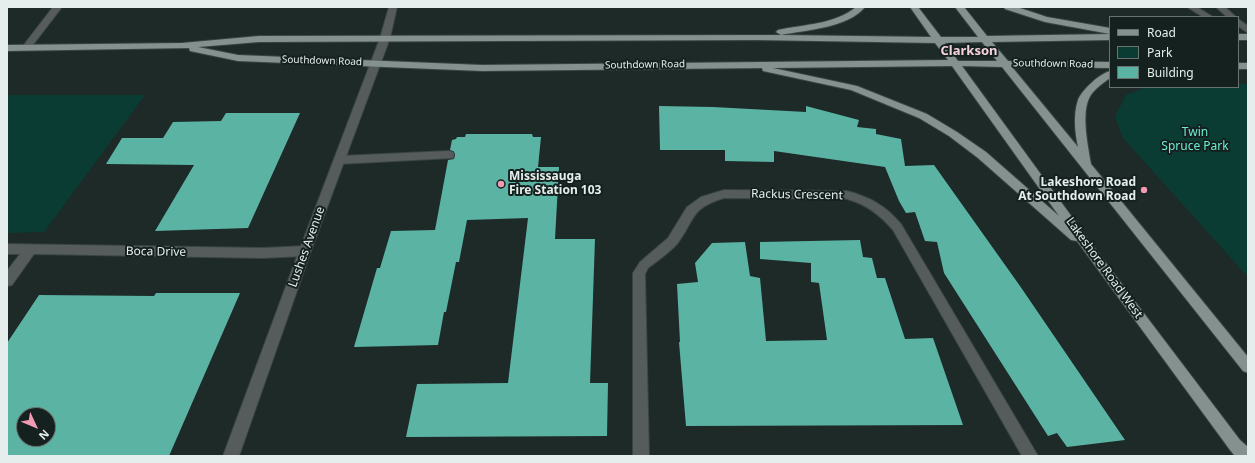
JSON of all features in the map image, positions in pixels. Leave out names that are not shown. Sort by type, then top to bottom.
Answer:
[{"type":"main road","points":[[756,37],[839,21],[857,12],[861,7]]},
{"type":"main road","name":"Lakeshore Road West","points":[[914,7],[936,40],[1092,253],[1235,446],[1246,456]]},
{"type":"main road","points":[[959,7],[1003,64],[1248,367]]},
{"type":"main road","points":[[1008,7],[1045,20],[1109,31]]},
{"type":"main road","name":"Southdown Road","points":[[7,48],[182,46],[259,39],[756,37],[936,40],[1109,37]]},
{"type":"main road","name":"Southdown Road","points":[[182,46],[238,58],[482,68],[743,64],[954,63],[1109,65]]},
{"type":"main road","points":[[743,64],[854,88],[923,116],[953,134],[982,155],[1092,253]]},
{"type":"main road","points":[[1086,166],[1080,128],[1083,100],[1096,83],[1109,75]]},
{"type":"street","points":[[26,48],[58,7]]},
{"type":"street","name":"Lushes Avenue","points":[[231,456],[305,251],[376,64],[393,7]]},
{"type":"street","points":[[1191,7],[1207,16]]},
{"type":"street","points":[[1220,7],[1231,16]]},
{"type":"street","points":[[1239,23],[1248,30]]},
{"type":"street","points":[[1239,30],[1248,34]]},
{"type":"street","points":[[339,160],[449,155]]},
{"type":"street","name":"Rackus Crescent","points":[[641,456],[639,273],[644,265],[672,241],[685,218],[697,206],[714,197],[724,194],[740,194],[847,196],[866,201],[884,212],[896,228],[1030,456]]},
{"type":"street","name":"Boca Drive","points":[[7,249],[263,253],[305,251]]},
{"type":"street","points":[[7,281],[30,250]]},
{"type":"green space","name":"Twin Spruce Park","points":[[1239,84],[1248,84],[1248,277],[1123,138],[1115,117],[1126,95],[1144,88],[1239,88]]},
{"type":"green space","points":[[7,95],[145,95],[44,232],[7,233]]},
{"type":"building","points":[[659,106],[713,107],[806,112],[806,106],[859,120],[857,127],[876,129],[876,134],[901,139],[905,166],[934,165],[1020,286],[1125,440],[1067,447],[1057,433],[1048,436],[944,273],[937,242],[925,241],[915,212],[906,213],[899,201],[885,167],[774,151],[774,162],[725,161],[725,150],[660,150]]},
{"type":"building","points":[[226,113],[300,113],[248,228],[155,231],[194,165],[106,164],[122,138],[163,138],[173,122],[221,121]]},
{"type":"building","points":[[466,134],[532,134],[533,137],[541,137],[538,167],[559,167],[555,239],[595,239],[590,383],[608,383],[607,436],[406,437],[417,384],[508,383],[528,218],[467,220],[459,262],[456,262],[438,345],[354,347],[377,268],[380,268],[391,231],[435,230],[448,160],[454,159],[455,155],[454,152],[450,150],[452,140],[456,139],[457,137],[465,137]]},
{"type":"building","points":[[860,240],[863,257],[872,258],[877,278],[885,278],[905,339],[933,338],[963,425],[686,426],[679,342],[677,284],[698,282],[695,263],[712,243],[745,242],[750,276],[760,278],[766,341],[827,340],[819,283],[811,282],[811,263],[760,259],[760,242]]},
{"type":"building","points":[[156,293],[240,293],[169,456],[7,456],[7,343],[39,295],[154,296]]},
{"type":"place","name":"Mississauga Fire Station 103","points":[[501,184]]},
{"type":"place","name":"Lakeshore Road At Southdown Road","points":[[1144,190]]},
{"type":"district","name":"Clarkson","points":[[969,51]]}]
